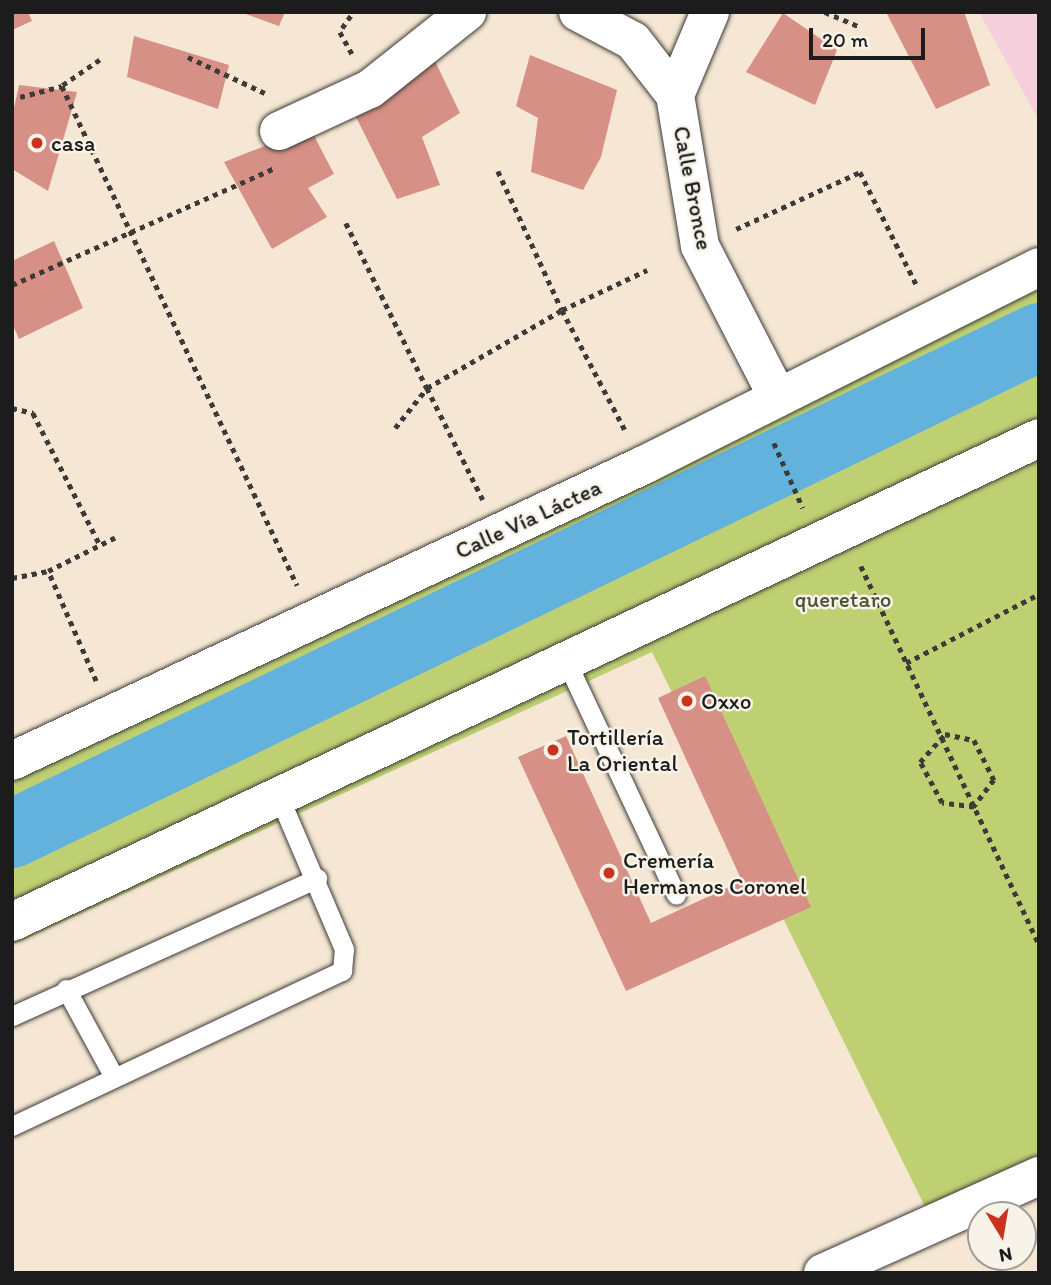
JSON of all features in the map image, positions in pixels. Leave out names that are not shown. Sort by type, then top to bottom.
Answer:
[{"type":"street","points":[[279,131],[370,89],[467,12]]},
{"type":"street","name":"Calle Bronce","points":[[578,12],[633,41],[675,95],[700,246],[777,396]]},
{"type":"street","points":[[675,95],[710,12]]},
{"type":"street","name":"Calle Vía Láctea","points":[[12,761],[644,465],[1039,267]]},
{"type":"street","points":[[12,922],[278,794],[567,663],[1039,438]]},
{"type":"street","points":[[823,1273],[1039,1176]]},
{"type":"lane","points":[[567,663],[676,895]]},
{"type":"lane","points":[[12,1126],[342,971],[344,949],[317,878],[278,794]]},
{"type":"lane","points":[[12,1016],[66,989],[317,878]]},
{"type":"lane","points":[[66,989],[114,1077]]},
{"type":"path","points":[[825,12],[861,27]]},
{"type":"path","points":[[188,57],[314,116]]},
{"type":"path","points":[[20,97],[62,86],[100,60]]},
{"type":"path","points":[[62,86],[314,621]]},
{"type":"path","points":[[12,285],[293,160],[279,131]]},
{"type":"path","points":[[498,171],[562,310],[644,465]]},
{"type":"path","points":[[700,246],[860,172],[933,318]]},
{"type":"path","points":[[346,223],[499,532]]},
{"type":"path","points":[[395,428],[427,388],[562,310],[647,270]]},
{"type":"path","points":[[12,408],[33,413],[100,545]]},
{"type":"path","points":[[776,447],[797,495]]},
{"type":"path","points":[[844,532],[1039,945]]},
{"type":"path","points":[[12,578],[48,571],[120,535]]},
{"type":"path","points":[[48,571],[110,714]]},
{"type":"path","points":[[906,663],[1039,594]]},
{"type":"path","points":[[941,737],[920,762],[942,803],[974,807]]},
{"type":"path","points":[[941,737],[974,740],[994,780],[974,807]]},
{"type":"shaded area","points":[[979,12],[1039,12],[1039,121]]},
{"type":"green space","name":"queretaro","points":[[1039,284],[1039,1175],[982,1201],[967,1201],[967,1208],[933,1223],[652,652],[12,945],[12,778]]},
{"type":"building","points":[[12,12],[28,12],[32,21],[12,30]]},
{"type":"building","points":[[240,12],[285,12],[279,26]]},
{"type":"building","points":[[886,12],[964,12],[990,85],[936,109]]},
{"type":"building","points":[[783,13],[837,50],[815,105],[746,72]]},
{"type":"building","points":[[134,36],[229,65],[218,109],[127,77]]},
{"type":"building","points":[[530,55],[617,90],[601,157],[583,190],[531,172],[538,118],[516,106]]},
{"type":"building","points":[[434,59],[460,113],[422,137],[440,185],[397,199],[352,109]]},
{"type":"building","name":"casa","points":[[19,85],[77,92],[48,191],[12,169],[12,117]]},
{"type":"building","points":[[310,128],[334,174],[308,188],[327,217],[272,249],[224,162]]},
{"type":"building","points":[[54,241],[83,308],[19,339],[12,323],[12,261]]},
{"type":"building","points":[[705,676],[811,907],[626,991],[518,757],[566,736],[651,923],[742,881],[658,698]]},
{"type":"waterway","points":[[12,834],[1039,337]]},
{"type":"place","name":"casa","points":[[37,143]]},
{"type":"place","name":"Oxxo","points":[[687,701]]},
{"type":"place","name":"Tortillería La Oriental","points":[[553,750]]},
{"type":"place","name":"Cremería Hermanos Coronel","points":[[609,873]]}]
